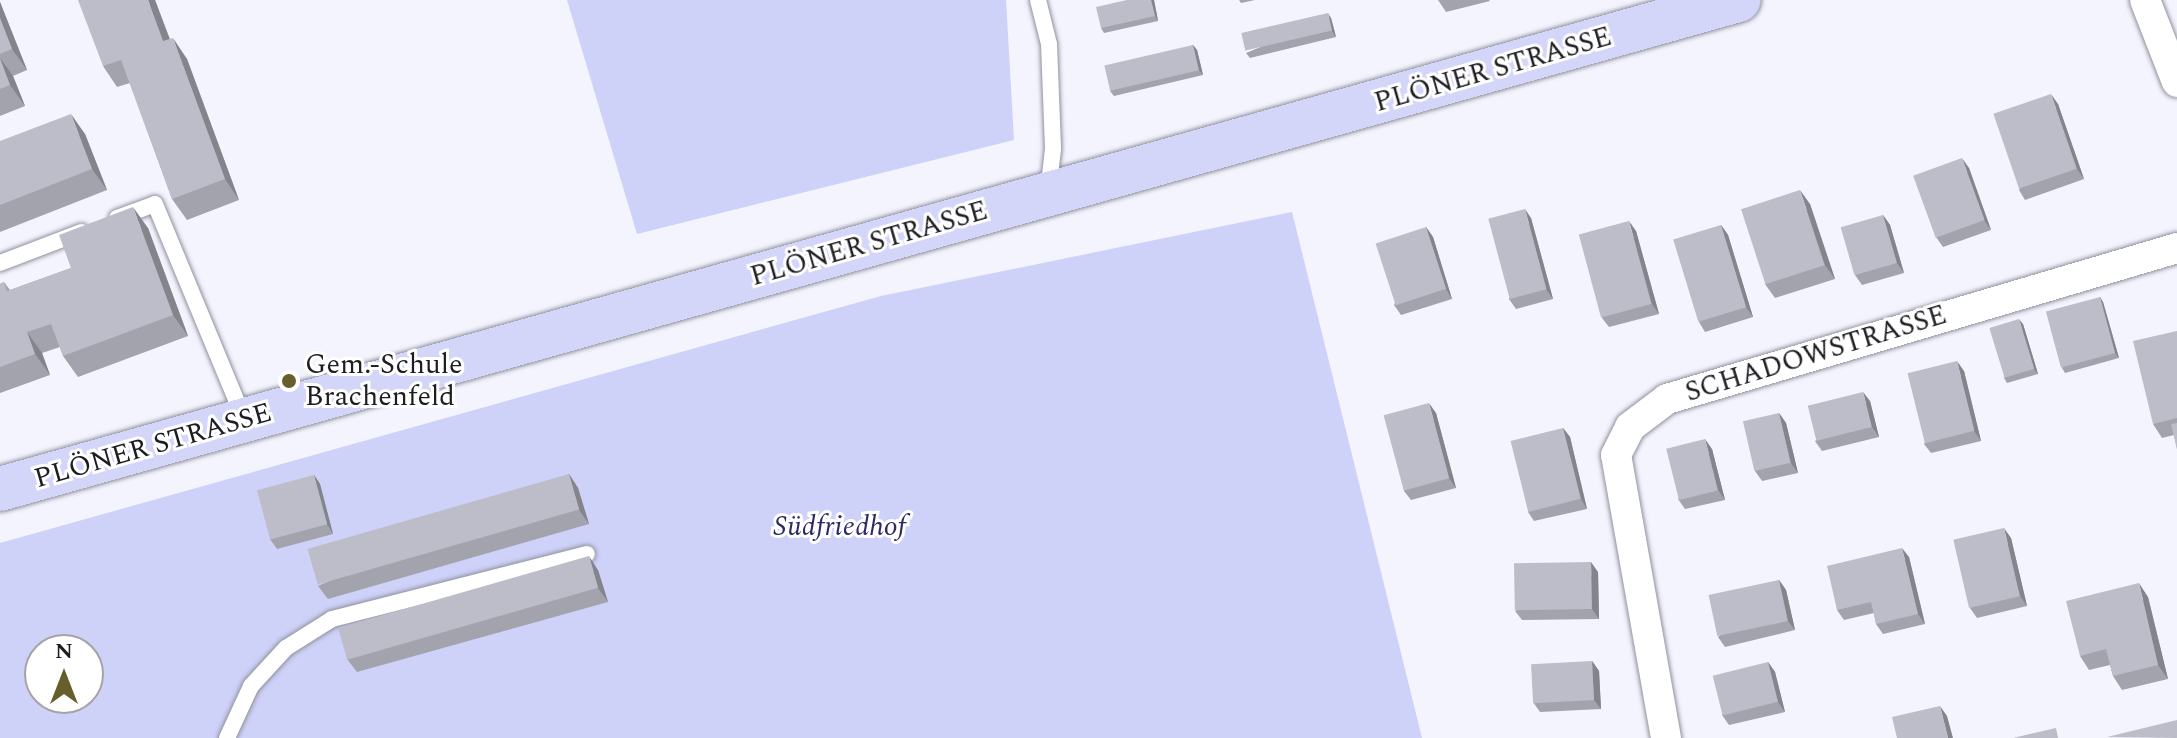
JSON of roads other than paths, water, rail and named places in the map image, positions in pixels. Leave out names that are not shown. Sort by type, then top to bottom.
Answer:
[{"type":"main road","name":"PLÖNER STRASSE","points":[[0,489],[1739,0]]},
{"type":"street","points":[[2145,0],[2177,82]]},
{"type":"street","name":"SCHADOWSTRASSE","points":[[1666,738],[1616,455],[1630,427],[1667,399],[2177,248]]},
{"type":"lane","points":[[1038,0],[1049,44],[1053,149],[1048,194]]},
{"type":"lane","points":[[0,263],[155,204],[244,420]]},
{"type":"lane","points":[[227,738],[251,686],[286,648],[332,619],[587,554]]},
{"type":"place","name":"Gem.-Schule Brachenfeld","points":[[289,381]]},
{"type":"park label","name":"Südfriedhof","points":[[840,527]]}]
